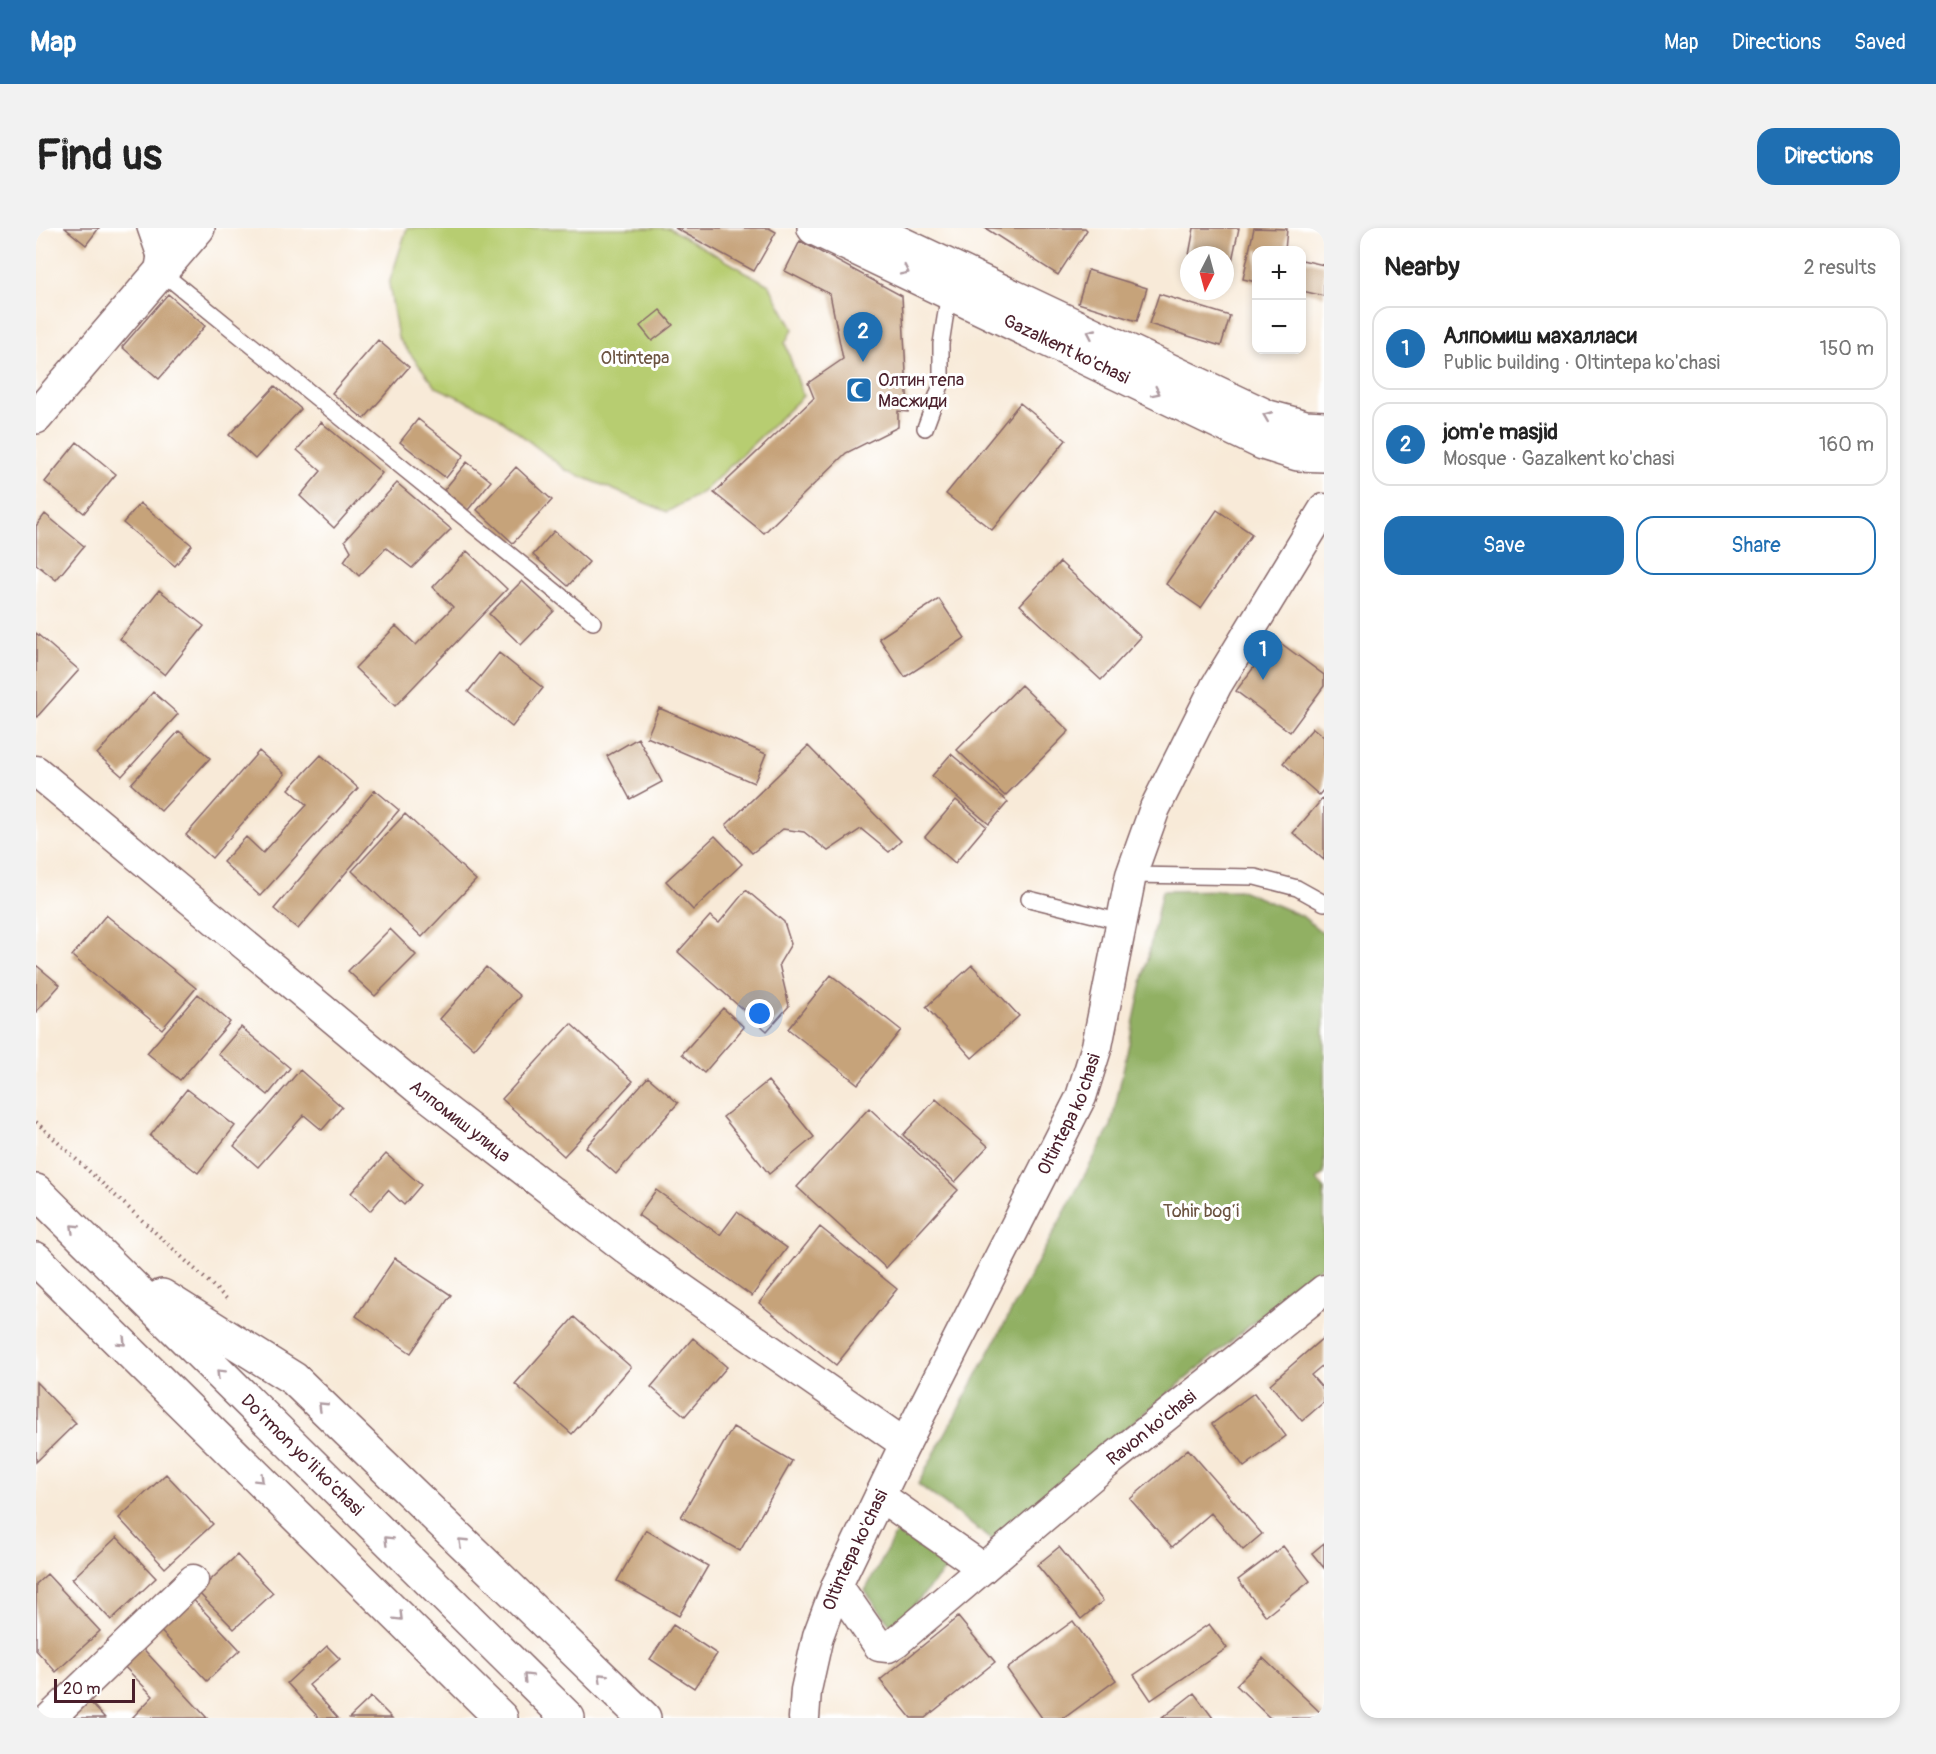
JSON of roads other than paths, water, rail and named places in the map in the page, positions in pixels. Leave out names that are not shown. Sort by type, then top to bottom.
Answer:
[{"type":"main road","points":[[36,417],[198,228]]},
{"type":"main road","name":"Gazalkent ko'chasi","points":[[814,228],[867,234],[1268,417],[1305,427],[1324,428]]},
{"type":"main road","name":"Gazalkent ko'chasi","points":[[867,234],[949,292],[1263,443],[1298,454],[1324,455]]},
{"type":"main road","name":"Do‘rmon yo‘li ko‘chasi","points":[[36,1191],[568,1718]]},
{"type":"main road","points":[[36,1259],[501,1718]]},
{"type":"main road","points":[[111,1264],[294,1379],[644,1718]]},
{"type":"street","points":[[160,271],[167,228]]},
{"type":"street","name":"Oltintepa ko'chasi","points":[[804,1718],[806,1690],[815,1645],[837,1585],[1081,1097],[1097,1046],[1131,875],[1155,808],[1216,686],[1324,509]]},
{"type":"street","name":"Алпомиш улица","points":[[36,771],[417,1088],[642,1261],[906,1444]]},
{"type":"street","name":"Ravon ko'chasi","points":[[837,1585],[879,1646],[888,1647],[1106,1464],[1324,1290]]},
{"type":"street","points":[[880,1496],[983,1568]]},
{"type":"street","points":[[50,1718],[193,1580]]},
{"type":"lane","points":[[145,228],[160,271],[593,622]]},
{"type":"lane","points":[[925,428],[941,385],[940,344],[949,292]]},
{"type":"lane","points":[[1131,875],[1255,877],[1297,888],[1324,903]]},
{"type":"lane","points":[[1029,899],[1106,918]]},
{"type":"place","name":"jom'e masjid","points":[[863,362]]},
{"type":"place","name":"Олтин тепа Масжиди","points":[[859,390]]},
{"type":"place","name":"Алпомиш махалласи","points":[[1263,680]]},
{"type":"park label","name":"Oltintepa","points":[[635,358]]},
{"type":"park label","name":"Tohir bog‘i","points":[[1201,1211]]}]
